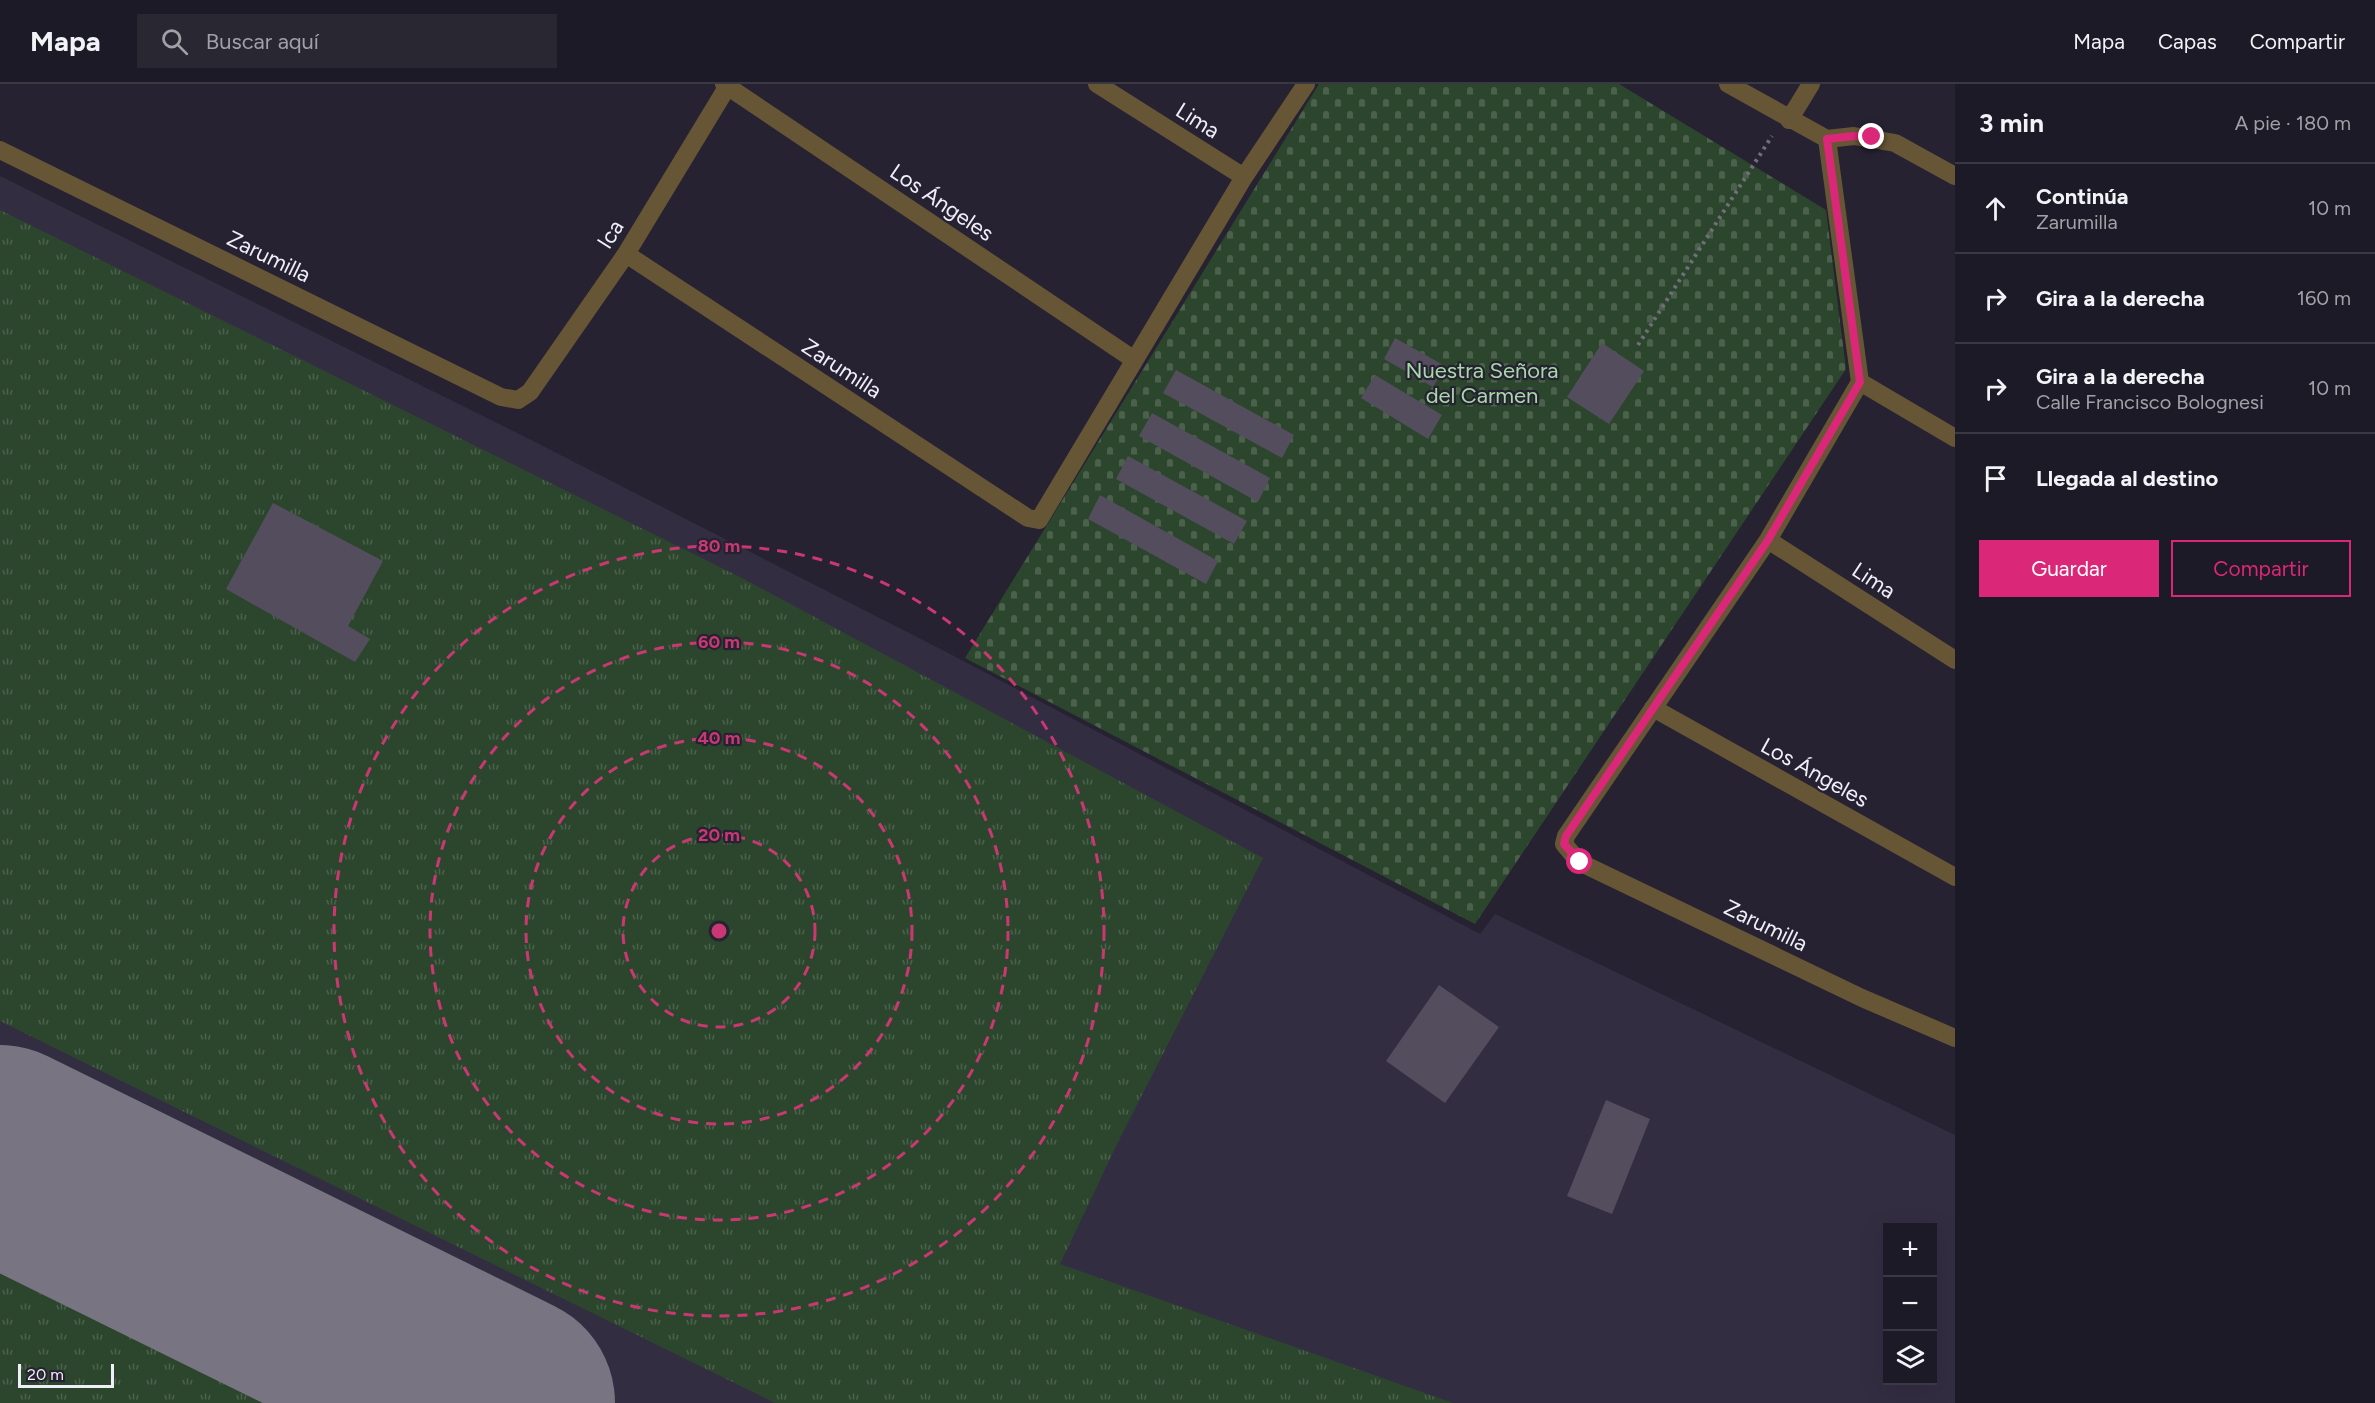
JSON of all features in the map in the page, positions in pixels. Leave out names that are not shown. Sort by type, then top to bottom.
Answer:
[{"type":"street","name":"Lima","points":[[1097,84],[1244,177]]},
{"type":"street","points":[[1133,359],[1244,177],[1306,84]]},
{"type":"street","points":[[1728,84],[1827,139],[1854,136],[1895,142],[1955,176]]},
{"type":"street","points":[[1787,118],[1811,84]]},
{"type":"street","name":"Ica","points":[[518,400],[530,392],[626,255],[727,85]]},
{"type":"street","name":"Los Ángeles","points":[[727,85],[1133,359]]},
{"type":"street","points":[[1653,708],[1768,540],[1860,382],[1827,139]]},
{"type":"street","name":"Zarumilla","points":[[0,150],[501,397],[518,400]]},
{"type":"street","name":"Zarumilla","points":[[626,255],[1033,520],[1039,520],[1133,359]]},
{"type":"street","points":[[1860,382],[1955,438]]},
{"type":"street","name":"Lima","points":[[1768,540],[1955,660]]},
{"type":"street","name":"Los Ángeles","points":[[1653,708],[1955,877]]},
{"type":"street","name":"Zarumilla","points":[[1653,708],[1566,836],[1564,844],[1580,862],[1862,998],[1955,1038]]},
{"type":"path","points":[[1638,345],[1787,118]]},
{"type":"shaded area","points":[[0,176],[539,444],[954,656],[1480,934],[1495,914],[1955,1135],[1955,1403],[0,1403]]},
{"type":"green space","name":"Nuestra Señora del Carmen","points":[[1319,84],[1619,84],[1826,210],[1846,369],[1475,924],[965,658]]},
{"type":"green space","points":[[0,210],[740,577],[1263,858],[1119,1140],[1060,1264],[1453,1403],[775,1403],[0,1021]]},
{"type":"green space","points":[[0,1269],[271,1403],[0,1403]]},
{"type":"building","points":[[1395,338],[1445,366],[1433,387],[1384,359]]},
{"type":"building","points":[[1602,343],[1644,371],[1609,424],[1567,397]]},
{"type":"building","points":[[1176,370],[1294,435],[1282,458],[1163,393]]},
{"type":"building","points":[[1375,375],[1442,415],[1428,439],[1361,398]]},
{"type":"building","points":[[1152,413],[1270,478],[1258,502],[1139,436]]},
{"type":"building","points":[[1128,456],[1247,521],[1234,544],[1116,479]]},
{"type":"building","points":[[1100,495],[1218,561],[1206,584],[1088,519]]},
{"type":"building","points":[[273,503],[383,561],[348,626],[370,639],[355,662],[226,589]]},
{"type":"building","points":[[1439,985],[1499,1027],[1445,1103],[1386,1061]]},
{"type":"building","points":[[1606,1100],[1650,1119],[1612,1214],[1567,1196]]},
{"type":"runway","points":[[0,1153],[507,1403]]},
{"type":"route","points":[[1580,862],[1564,844],[1566,836],[1768,540],[1860,382],[1827,139],[1872,137]]}]
